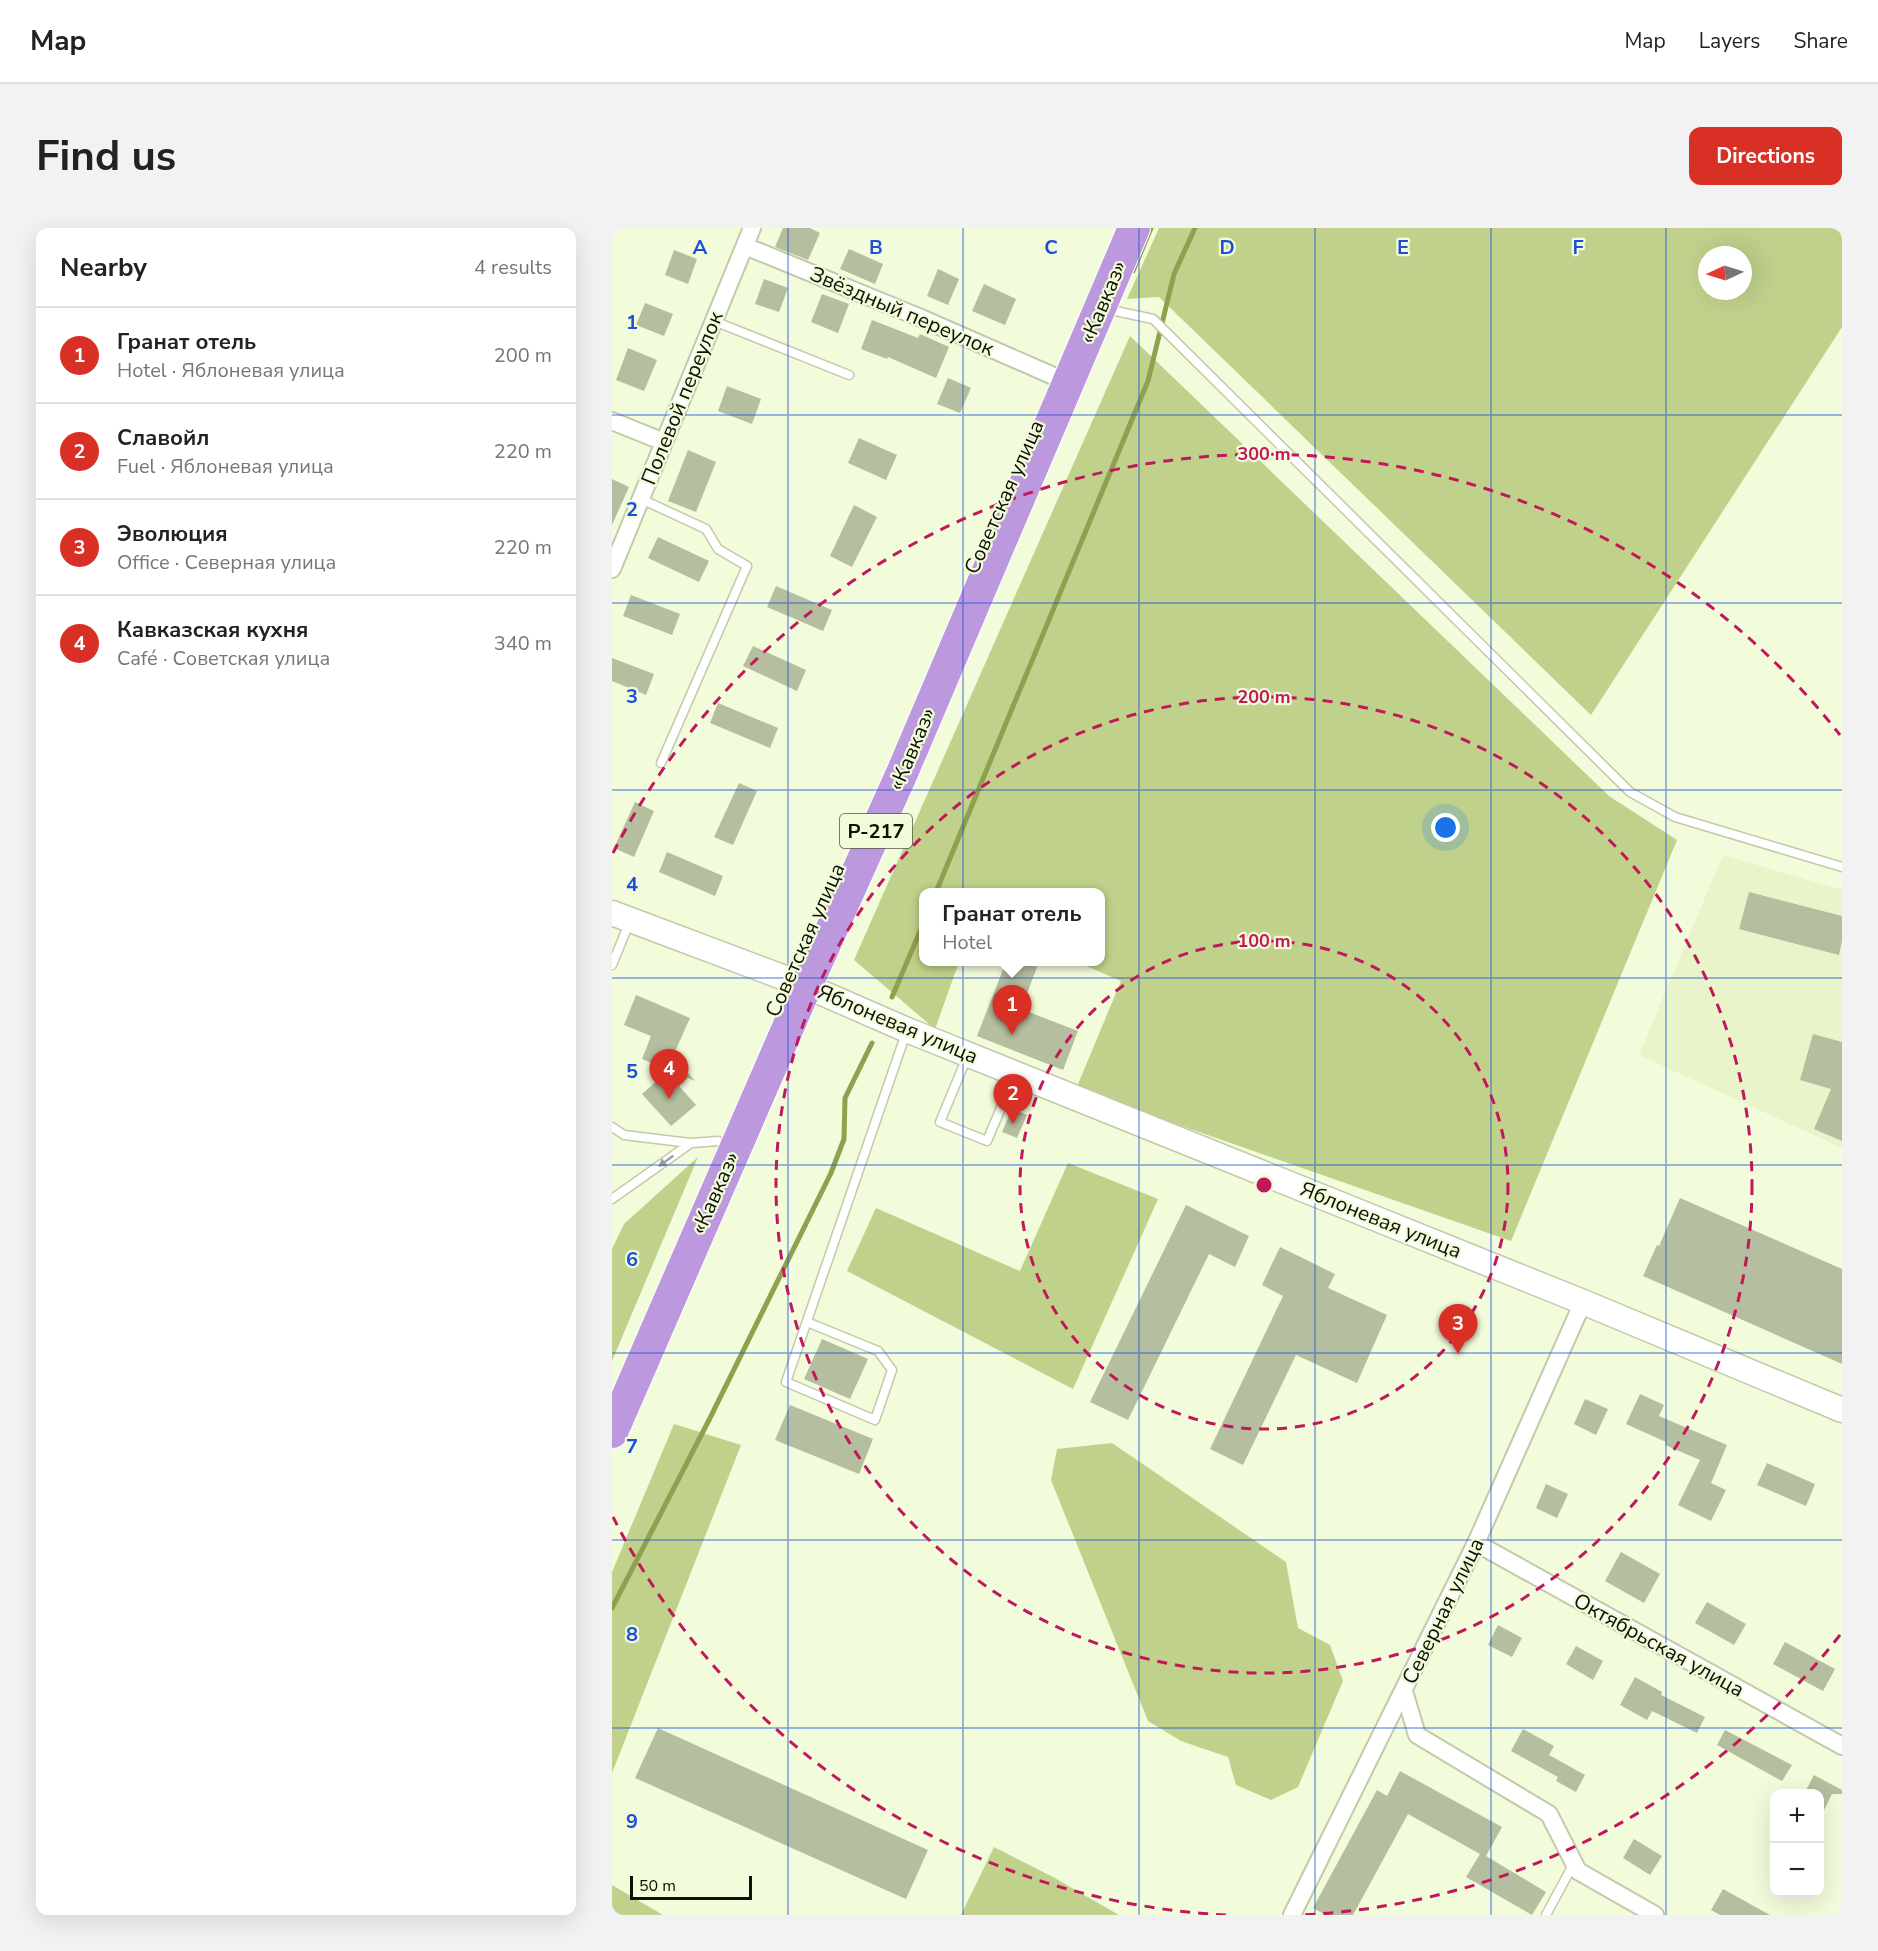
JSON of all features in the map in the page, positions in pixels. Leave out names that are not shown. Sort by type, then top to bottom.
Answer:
[{"type":"highway","name":"Советская улица","points":[[612,1394],[705,1142],[796,982],[1058,378],[1096,306],[1125,228]]},
{"type":"highway","name":"«Кавказ»","points":[[612,1432],[796,982],[902,773],[1096,306],[1134,228]]},
{"type":"street","name":"Полевой переулок","points":[[612,569],[617,545],[640,499],[752,228]]},
{"type":"street","name":"Звёздный переулок","points":[[745,246],[921,318],[1058,378]]},
{"type":"street","points":[[612,421],[664,442]]},
{"type":"street","name":"Яблоневая улица","points":[[621,916],[796,982],[907,1030],[1583,1302],[1842,1410]]},
{"type":"street","name":"Северная улица","points":[[1292,1915],[1476,1543],[1583,1302]]},
{"type":"street","name":"Октябрьская улица","points":[[1476,1543],[1842,1746]]},
{"type":"street","points":[[1404,1692],[1417,1735],[1549,1814],[1578,1871],[1655,1915]]},
{"type":"lane","points":[[1096,306],[1154,319],[1630,792],[1675,817],[1842,867]]},
{"type":"lane","points":[[714,321],[849,375]]},
{"type":"lane","points":[[640,499],[706,529],[718,549],[747,566],[661,763]]},
{"type":"lane","points":[[612,965],[621,916]]},
{"type":"lane","points":[[807,1322],[878,1351],[892,1370],[875,1420],[786,1382],[907,1030]]},
{"type":"lane","points":[[968,1054],[940,1122],[987,1141],[1016,1073]]},
{"type":"lane","points":[[612,1127],[624,1135],[705,1142]]},
{"type":"lane","points":[[612,1199],[705,1142]]},
{"type":"lane","points":[[1546,1915],[1574,1863]]},
{"type":"shaded area","points":[[1723,855],[1842,890],[1842,1148],[1639,1055]]},
{"type":"green space","points":[[1159,228],[1842,228],[1842,327],[1591,715],[1159,297],[1127,299]]},
{"type":"green space","points":[[1130,336],[1609,796],[1677,840],[1511,1241],[1076,1089],[1121,981],[1086,966],[1105,966],[1105,888],[919,888],[919,966],[958,966],[935,1029],[854,960]]},
{"type":"green space","points":[[698,1157],[612,1361],[612,1249],[624,1224]]},
{"type":"green space","points":[[1068,1163],[1158,1199],[1073,1389],[847,1271],[876,1208],[1020,1271]]},
{"type":"green space","points":[[674,1424],[741,1445],[612,1773],[612,1572]]},
{"type":"green space","points":[[1112,1443],[1286,1562],[1298,1628],[1330,1645],[1343,1681],[1298,1787],[1271,1800],[1236,1785],[1228,1757],[1181,1741],[1148,1721],[1051,1480],[1057,1449]]},
{"type":"green space","points":[[994,1847],[1053,1877],[1119,1915],[961,1915]]},
{"type":"green space","points":[[612,1885],[663,1915],[612,1915]]},
{"type":"building","points":[[783,228],[810,228],[820,233],[808,260],[775,247]]},
{"type":"building","points":[[849,249],[883,264],[875,284],[840,269]]},
{"type":"building","points":[[674,250],[697,259],[688,284],[665,275]]},
{"type":"building","points":[[938,269],[959,279],[948,305],[927,296]]},
{"type":"building","points":[[764,279],[788,288],[779,312],[755,304]]},
{"type":"building","points":[[984,284],[1016,299],[1005,325],[972,311]]},
{"type":"building","points":[[822,294],[849,304],[838,333],[811,322]]},
{"type":"building","points":[[645,303],[673,314],[664,336],[636,325]]},
{"type":"building","points":[[872,320],[918,338],[920,334],[949,347],[936,378],[888,357],[887,359],[861,349]]},
{"type":"building","points":[[628,348],[657,360],[644,391],[616,380]]},
{"type":"building","points":[[948,378],[971,388],[960,413],[937,404]]},
{"type":"building","points":[[727,386],[761,399],[752,424],[718,411]]},
{"type":"building","points":[[859,438],[897,455],[886,480],[848,463]]},
{"type":"building","points":[[688,450],[716,462],[696,512],[668,501]]},
{"type":"building","points":[[612,479],[629,487],[612,525]]},
{"type":"building","points":[[854,505],[877,517],[852,567],[830,556]]},
{"type":"building","points":[[658,537],[709,561],[699,582],[648,558]]},
{"type":"building","points":[[776,586],[832,610],[823,631],[767,607]]},
{"type":"building","points":[[631,595],[680,614],[672,635],[623,616]]},
{"type":"building","points":[[753,646],[806,670],[797,691],[743,666]]},
{"type":"building","points":[[612,658],[654,674],[646,695],[612,681]]},
{"type":"building","points":[[718,703],[778,728],[770,748],[710,723]]},
{"type":"building","points":[[739,783],[757,791],[733,845],[714,837]]},
{"type":"building","points":[[635,802],[654,811],[634,857],[614,848]]},
{"type":"building","points":[[667,852],[723,876],[715,896],[659,872]]},
{"type":"building","points":[[1749,892],[1842,916],[1842,941],[1839,955],[1739,929]]},
{"type":"building","points":[[1004,966],[1037,966],[1021,1009],[1078,1031],[1063,1070],[977,1036]]},
{"type":"building","points":[[636,995],[690,1018],[673,1056],[695,1081],[688,1078],[679,1086],[696,1105],[671,1126],[642,1094],[669,1070],[642,1059],[651,1036],[624,1025]]},
{"type":"building","points":[[1813,1034],[1842,1042],[1842,1141],[1814,1129],[1831,1089],[1800,1080]]},
{"type":"building","points":[[1012,1109],[1027,1115],[1017,1138],[1002,1132]]},
{"type":"building","points":[[1680,1198],[1842,1269],[1842,1364],[1643,1276]]},
{"type":"building","points":[[1186,1205],[1249,1236],[1235,1267],[1209,1254],[1128,1420],[1090,1402]]},
{"type":"building","points":[[1280,1247],[1335,1274],[1328,1288],[1387,1315],[1357,1383],[1296,1355],[1243,1465],[1210,1449],[1283,1296],[1262,1285]]},
{"type":"building","points":[[822,1339],[868,1359],[850,1399],[804,1379]]},
{"type":"building","points":[[1640,1394],[1664,1405],[1659,1416],[1727,1445],[1711,1483],[1726,1490],[1711,1521],[1678,1505],[1700,1460],[1665,1445],[1666,1442],[1626,1424]]},
{"type":"building","points":[[1585,1399],[1608,1409],[1596,1435],[1574,1424]]},
{"type":"building","points":[[790,1405],[873,1439],[859,1474],[775,1440]]},
{"type":"building","points":[[1767,1463],[1815,1484],[1806,1506],[1757,1485]]},
{"type":"building","points":[[1546,1484],[1568,1494],[1557,1518],[1536,1508]]},
{"type":"building","points":[[1621,1552],[1660,1574],[1644,1603],[1605,1581]]},
{"type":"building","points":[[1707,1602],[1746,1624],[1734,1645],[1695,1623]]},
{"type":"building","points":[[1498,1625],[1522,1638],[1512,1657],[1488,1645]]},
{"type":"building","points":[[1785,1642],[1835,1669],[1823,1691],[1773,1664]]},
{"type":"building","points":[[1576,1646],[1603,1661],[1593,1680],[1566,1664]]},
{"type":"building","points":[[1635,1677],[1662,1692],[1661,1695],[1705,1717],[1697,1733],[1652,1711],[1647,1720],[1620,1705]]},
{"type":"building","points":[[658,1728],[928,1850],[906,1899],[635,1778]]},
{"type":"building","points":[[1523,1729],[1554,1746],[1549,1755],[1585,1775],[1576,1792],[1556,1781],[1558,1777],[1511,1751]]},
{"type":"building","points":[[1725,1730],[1792,1765],[1782,1781],[1717,1745]]},
{"type":"building","points":[[1400,1771],[1502,1827],[1486,1856],[1546,1892],[1532,1915],[1466,1877],[1480,1854],[1408,1814],[1353,1915],[1326,1915],[1313,1908],[1377,1790],[1387,1796]]},
{"type":"building","points":[[1814,1775],[1842,1790],[1842,1794],[1832,1794],[1824,1810],[1824,1789],[1807,1789]]},
{"type":"building","points":[[1634,1839],[1662,1856],[1650,1875],[1623,1858]]},
{"type":"building","points":[[1723,1889],[1770,1915],[1720,1915],[1711,1910]]},
{"type":"waterway","points":[[1133,271],[1151,228]]},
{"type":"waterway","points":[[938,888],[1148,381],[1174,274],[1195,228]]},
{"type":"waterway","points":[[892,997],[919,934]]},
{"type":"waterway","points":[[612,1608],[709,1420],[831,1173],[844,1139],[845,1098],[872,1043]]},
{"type":"place","name":"Гранат отель","points":[[1012,1035]]},
{"type":"place","name":"Кавказская кухня","points":[[669,1099]]},
{"type":"place","name":"Славойл","points":[[1013,1124]]},
{"type":"place","name":"Эволюция","points":[[1458,1354]]}]
